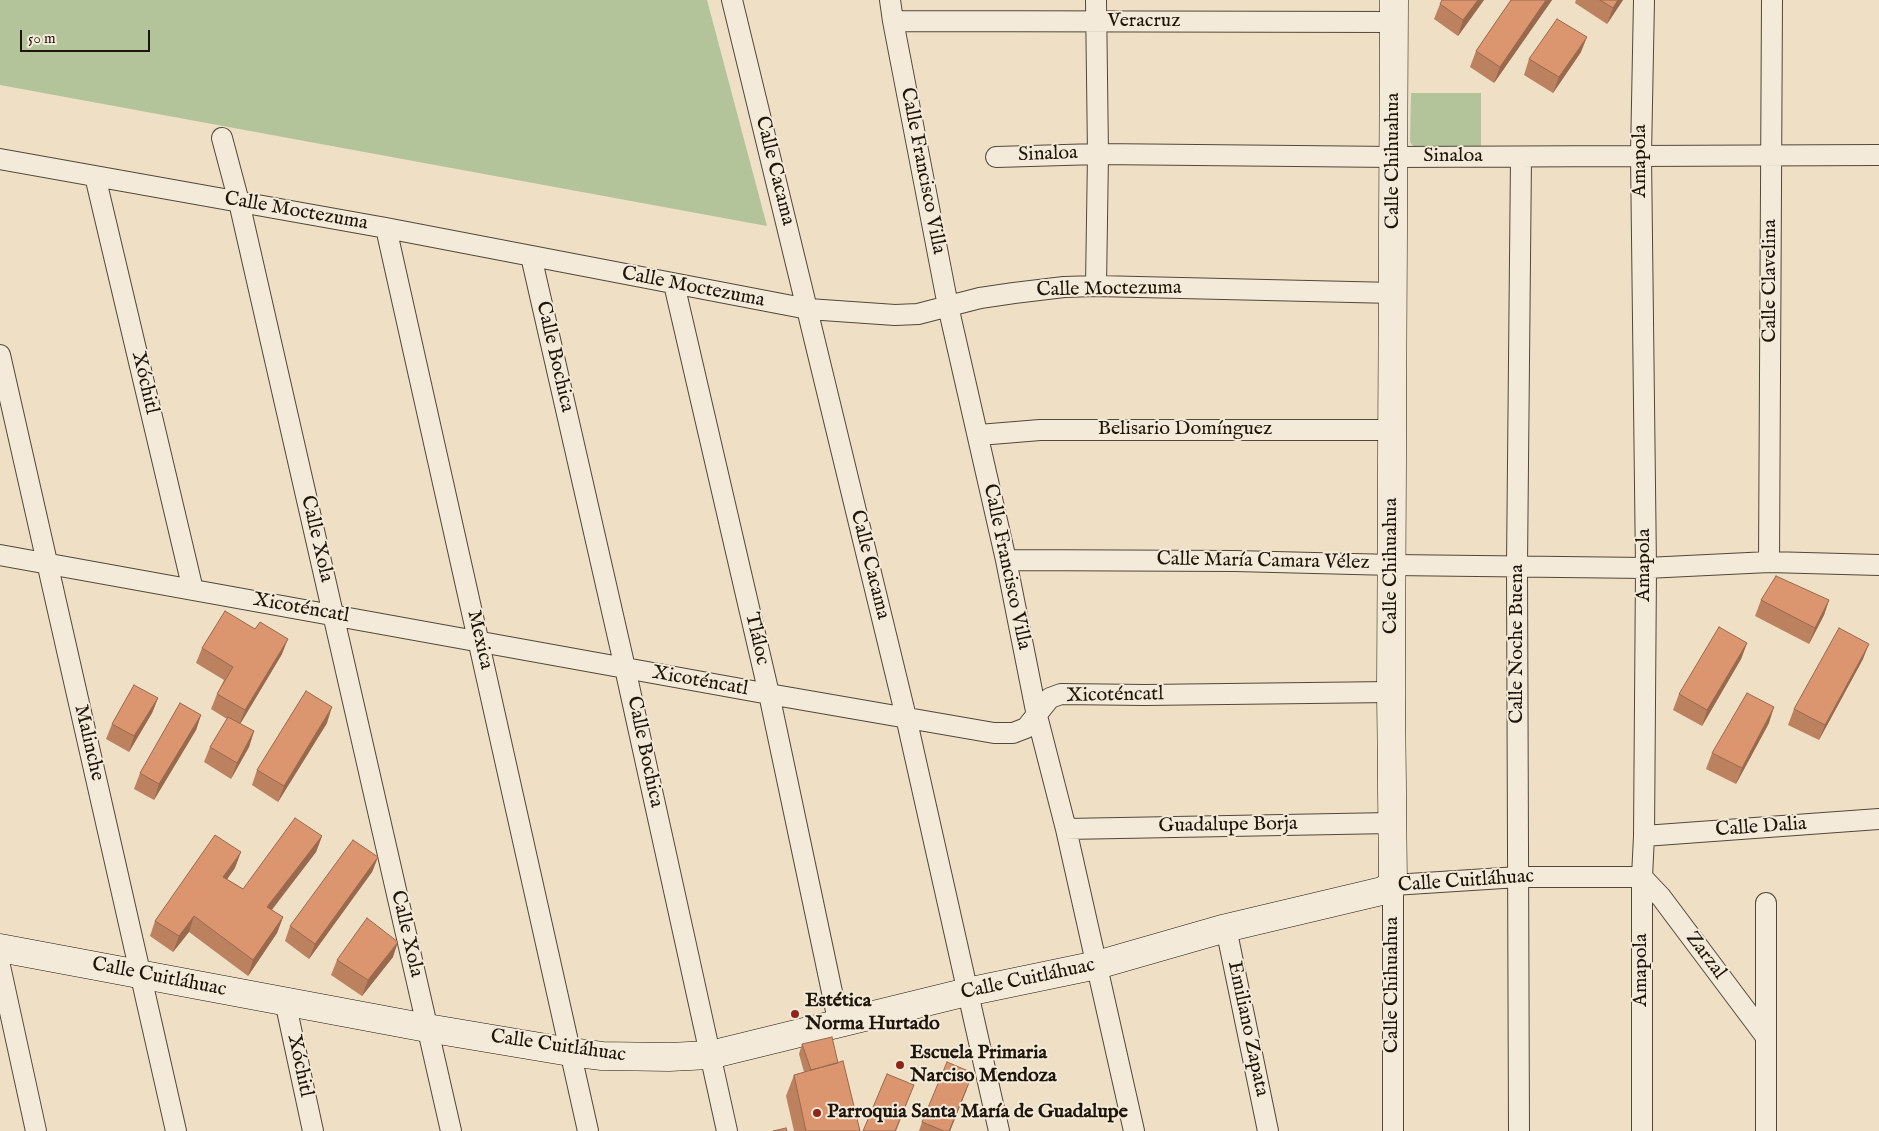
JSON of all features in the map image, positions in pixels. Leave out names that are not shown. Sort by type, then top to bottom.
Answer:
[{"type":"street","name":"Calle Cacama","points":[[732,0],[906,717],[999,1131]]},
{"type":"street","name":"Calle Francisco Villa","points":[[890,0],[948,306],[1006,560],[1037,716],[1066,828],[1134,1131]]},
{"type":"street","points":[[1096,0],[1098,154],[1096,286]]},
{"type":"street","name":"Amapola","points":[[1642,1131],[1642,876],[1646,568],[1640,156],[1644,0]]},
{"type":"street","name":"Calle Clavelina","points":[[1769,562],[1772,0]]},
{"type":"street","name":"Veracruz","points":[[893,22],[1096,22],[1395,11]]},
{"type":"street","name":"Calle Chihuahua","points":[[1393,1131],[1391,692],[1395,11]]},
{"type":"street","name":"Calle Xola","points":[[222,138],[239,202],[451,1131]]},
{"type":"street","name":"Sinaloa","points":[[996,157],[1098,154],[1394,157],[1879,155]]},
{"type":"street","name":"Calle Noche Buena","points":[[1519,1131],[1517,565],[1521,157]]},
{"type":"street","name":"Calle Moctezuma","points":[[0,159],[386,228],[808,309],[869,314],[918,314],[1014,293],[1064,287],[1096,286],[1394,293]]},
{"type":"street","name":"Xóchitl","points":[[95,176],[193,590]]},
{"type":"street","name":"Mexica","points":[[386,228],[588,1131]]},
{"type":"street","name":"Calle Bochica","points":[[531,256],[625,668],[727,1131]]},
{"type":"street","name":"Tláloc","points":[[674,284],[768,694],[839,1025]]},
{"type":"street","name":"Malinche","points":[[0,355],[176,1131]]},
{"type":"street","name":"Belisario Domínguez","points":[[978,434],[1040,430],[1392,430]]},
{"type":"street","name":"Xicoténcatl","points":[[0,555],[994,733],[1013,733],[1026,728],[1050,698],[1061,694],[1145,695],[1391,692]]},
{"type":"street","name":"Calle María Camara Vélez","points":[[1006,560],[1235,560],[1393,565],[1646,568],[1769,562],[1879,565]]},
{"type":"street","name":"Calle Dalia","points":[[1644,836],[1879,820]]},
{"type":"street","name":"Guadalupe Borja","points":[[1066,828],[1391,823]]},
{"type":"street","name":"Calle Cuitláhuac","points":[[0,948],[285,1002],[570,1052],[641,1058],[710,1055],[968,992],[1097,965],[1226,928],[1382,891],[1392,885],[1519,877],[1642,876]]},
{"type":"street","name":"Zarzal","points":[[1642,876],[1662,897],[1766,1037]]},
{"type":"street","points":[[1766,903],[1766,1131]]},
{"type":"street","name":"Emiliano Zapata","points":[[1226,928],[1268,1131]]},
{"type":"street","points":[[0,966],[36,1131]]},
{"type":"street","name":"Xóchitl","points":[[285,1002],[313,1131]]},
{"type":"green space","points":[[0,0],[707,0],[767,226],[0,85]]},
{"type":"green space","points":[[1411,93],[1481,93],[1481,152],[1417,151],[1410,142]]},
{"type":"building","points":[[1442,0],[1478,0],[1463,20],[1440,4]]},
{"type":"building","points":[[1511,0],[1546,0],[1500,67],[1476,51]]},
{"type":"building","points":[[1600,0],[1618,0],[1613,8]]},
{"type":"building","points":[[1557,19],[1587,37],[1559,77],[1529,59]]},
{"type":"building","points":[[1776,576],[1829,600],[1815,628],[1761,600]]},
{"type":"building","points":[[225,611],[255,629],[260,622],[288,639],[245,710],[217,694],[233,667],[202,648]]},
{"type":"building","points":[[1719,627],[1747,643],[1707,710],[1679,694]]},
{"type":"building","points":[[1839,628],[1869,644],[1825,725],[1794,709]]},
{"type":"building","points":[[134,685],[158,698],[134,736],[112,724]]},
{"type":"building","points":[[306,691],[332,707],[284,786],[257,770]]},
{"type":"building","points":[[1747,693],[1774,707],[1742,768],[1712,753]]},
{"type":"building","points":[[180,703],[201,715],[159,784],[140,773]]},
{"type":"building","points":[[228,717],[254,731],[237,763],[210,747]]},
{"type":"building","points":[[295,818],[322,836],[267,907],[283,917],[253,960],[194,916],[179,936],[155,921],[215,835],[241,852],[223,877],[243,889]]},
{"type":"building","points":[[353,840],[378,857],[315,944],[290,926]]},
{"type":"building","points":[[367,918],[398,942],[368,980],[337,960]]},
{"type":"building","points":[[832,1037],[838,1063],[811,1070],[802,1044]]},
{"type":"building","points":[[843,1061],[860,1131],[806,1131],[794,1075]]},
{"type":"building","points":[[947,1062],[973,1073],[949,1131],[944,1131],[922,1122]]},
{"type":"building","points":[[887,1074],[914,1085],[895,1131],[863,1131]]},
{"type":"building","points":[[786,1128],[787,1131],[773,1131]]},
{"type":"place","name":"Estética Norma Hurtado","points":[[795,1014]]},
{"type":"place","name":"Escuela Primaria Narciso Mendoza","points":[[900,1065]]},
{"type":"place","name":"Parroquia Santa María de Guadalupe","points":[[817,1113]]}]
